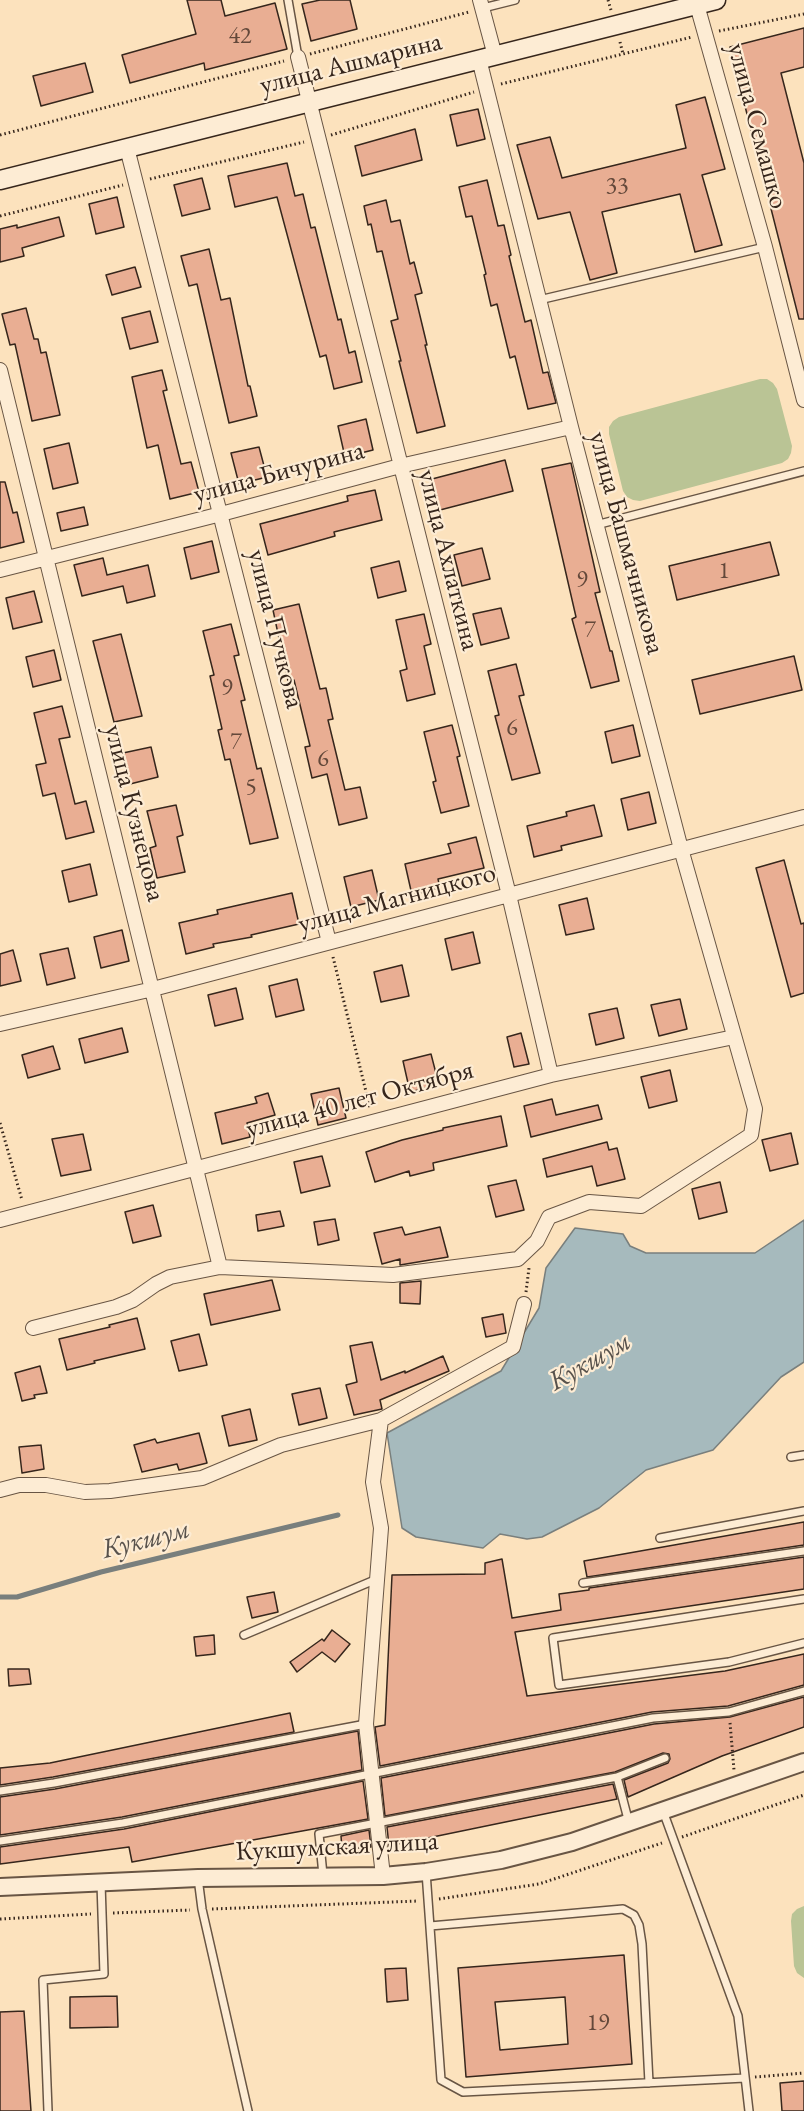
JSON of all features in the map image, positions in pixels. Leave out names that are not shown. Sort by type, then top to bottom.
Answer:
[{"type":"main road","name":"улица Ашмарина","points":[[0,180],[716,0]]},
{"type":"street","name":"улица Башмачникова","points":[[220,1267],[393,1275],[518,1259],[537,1241],[549,1217],[589,1202],[641,1206],[752,1135],[755,1109],[681,849],[596,525],[488,88],[482,4]]},
{"type":"street","name":"улица Семашко","points":[[697,5],[801,374],[804,400]]},
{"type":"street","name":"улица Ахлаткина","points":[[298,57],[551,1075]]},
{"type":"street","name":"улица Пучкова","points":[[128,148],[329,942]]},
{"type":"street","name":"улица Кузнецова","points":[[0,370],[220,1267]]},
{"type":"street","name":"улица Бичурина","points":[[0,570],[400,466],[571,428]]},
{"type":"street","name":"улица Магницкого","points":[[0,1024],[153,989],[804,817]]},
{"type":"street","name":"улица 40 лет Октября","points":[[0,1220],[551,1075],[734,1037]]},
{"type":"street","points":[[33,1328],[116,1307],[133,1300],[170,1277],[220,1267]]},
{"type":"street","points":[[0,1490],[19,1485],[46,1485],[85,1492],[110,1491],[202,1478],[281,1445],[381,1420],[513,1347],[524,1304]]},
{"type":"street","points":[[381,1420],[372,1482],[381,1528],[366,1724],[383,1876]]},
{"type":"street","name":"Кукшумская улица","points":[[0,1887],[198,1878],[383,1876],[426,1872],[501,1860],[572,1842],[804,1762]]},
{"type":"lane","points":[[288,0],[298,57]]},
{"type":"lane","points":[[482,4],[515,0]]},
{"type":"lane","points":[[539,300],[765,247]]},
{"type":"lane","points":[[596,525],[804,471]]},
{"type":"lane","points":[[791,1457],[804,1455]]},
{"type":"lane","points":[[660,1538],[804,1511]]},
{"type":"lane","points":[[583,1583],[804,1551]]},
{"type":"lane","points":[[244,1635],[377,1579]]},
{"type":"lane","points":[[804,1599],[553,1638],[559,1685],[729,1662],[804,1643]]},
{"type":"lane","points":[[0,1841],[123,1823],[653,1718],[729,1712],[804,1691]]},
{"type":"lane","points":[[0,1791],[54,1783],[366,1724]]},
{"type":"lane","points":[[323,1877],[319,1834],[617,1777],[665,1758]]},
{"type":"lane","points":[[617,1777],[629,1822]]},
{"type":"lane","points":[[663,1811],[738,2016],[749,2111]]},
{"type":"lane","points":[[426,1872],[441,2080],[463,2092],[746,2078]]},
{"type":"lane","points":[[198,1878],[202,1909],[248,2111]]},
{"type":"lane","points":[[48,2111],[43,1980],[104,1974],[101,1883]]},
{"type":"lane","points":[[430,1926],[624,1909],[633,1915],[639,1925],[642,1944],[649,2083]]},
{"type":"path","points":[[0,135],[298,57],[482,4]]},
{"type":"path","points":[[0,216],[318,139],[488,88],[706,33],[804,14]]},
{"type":"path","points":[[329,942],[374,1122]]},
{"type":"path","points":[[0,1123],[26,1214]]},
{"type":"path","points":[[524,1304],[529,1270]]},
{"type":"path","points":[[729,1712],[735,1786]]},
{"type":"path","points":[[746,2078],[804,2073]]},
{"type":"green space","points":[[767,379],[777,389],[792,446],[788,459],[782,463],[640,501],[627,497],[623,491],[609,434],[609,427],[613,421],[619,417]]},
{"type":"green space","points":[[804,1906],[804,1978],[797,1973],[794,1966],[791,1921],[792,1914]]},
{"type":"water","points":[[804,1220],[804,1362],[781,1377],[713,1450],[646,1470],[599,1508],[542,1537],[527,1539],[500,1534],[483,1548],[416,1537],[402,1528],[387,1433],[501,1371],[539,1308],[546,1268],[575,1228],[623,1234],[630,1246],[646,1253],[755,1253]]},
{"type":"building","points":[[187,0],[221,0],[225,16],[275,3],[287,49],[205,70],[204,63],[130,83],[122,55],[196,34]]},
{"type":"building","points":[[320,0],[350,0],[357,29],[311,41],[302,4]]},
{"type":"building","points":[[804,28],[804,67],[781,73],[804,163],[804,319],[799,319],[730,47]]},
{"type":"building","points":[[85,63],[93,92],[41,106],[33,76]]},
{"type":"building","points":[[705,97],[725,169],[702,175],[722,245],[695,252],[680,194],[602,212],[617,273],[590,280],[570,212],[538,219],[517,145],[550,137],[562,178],[686,148],[676,105]]},
{"type":"building","points":[[478,109],[485,139],[457,146],[450,115]]},
{"type":"building","points":[[415,129],[422,160],[362,176],[355,146]]},
{"type":"building","points":[[287,163],[295,196],[303,194],[311,228],[315,227],[338,320],[341,319],[349,353],[355,351],[362,382],[334,389],[326,355],[320,357],[277,197],[235,207],[228,176]]},
{"type":"building","points":[[202,178],[210,209],[182,216],[174,185]]},
{"type":"building","points":[[487,180],[498,226],[504,225],[525,322],[531,320],[543,373],[548,372],[556,403],[528,409],[515,356],[510,358],[497,304],[491,306],[472,216],[466,217],[459,187]]},
{"type":"building","points":[[117,197],[124,227],[96,234],[89,204]]},
{"type":"building","points":[[386,200],[391,222],[400,220],[410,264],[414,262],[422,293],[415,295],[445,426],[417,433],[391,321],[398,319],[382,251],[377,252],[371,224],[368,225],[364,206]]},
{"type":"building","points":[[59,217],[64,236],[22,248],[24,256],[0,262],[0,229],[17,225],[17,228]]},
{"type":"building","points":[[209,249],[221,300],[230,298],[248,386],[250,386],[257,416],[229,423],[197,284],[189,286],[181,256]]},
{"type":"building","points":[[135,267],[141,287],[112,295],[106,275]]},
{"type":"building","points":[[26,308],[34,339],[38,339],[41,353],[46,352],[60,415],[32,421],[15,344],[10,345],[2,314]]},
{"type":"building","points":[[150,311],[158,342],[130,349],[122,318]]},
{"type":"building","points":[[162,370],[167,390],[163,391],[181,464],[191,462],[199,492],[170,499],[158,445],[147,448],[132,377]]},
{"type":"building","points":[[366,419],[373,450],[345,457],[338,426]]},
{"type":"building","points":[[69,443],[78,483],[53,489],[44,449]]},
{"type":"building","points":[[259,447],[267,477],[239,484],[231,453]]},
{"type":"building","points":[[505,460],[513,491],[440,510],[432,479]]},
{"type":"building","points":[[571,463],[600,592],[595,593],[619,681],[591,688],[572,619],[576,617],[542,469]]},
{"type":"building","points":[[0,482],[5,482],[13,513],[17,512],[24,542],[0,548]]},
{"type":"building","points":[[375,490],[382,520],[334,532],[335,536],[268,555],[260,524],[348,501],[347,496]]},
{"type":"building","points":[[84,507],[88,525],[61,531],[57,513]]},
{"type":"building","points":[[212,541],[219,572],[191,579],[184,548]]},
{"type":"building","points":[[770,542],[779,575],[677,600],[669,566]]},
{"type":"building","points":[[482,548],[490,579],[462,586],[454,555]]},
{"type":"building","points":[[103,558],[107,575],[148,565],[155,596],[127,603],[123,586],[82,596],[74,565]]},
{"type":"building","points":[[399,561],[406,591],[378,598],[371,568]]},
{"type":"building","points":[[34,591],[42,622],[13,629],[6,598]]},
{"type":"building","points":[[299,604],[320,689],[326,688],[333,719],[328,720],[345,790],[360,787],[367,818],[339,825],[327,774],[312,778],[305,747],[310,746],[294,680],[288,681],[273,610]]},
{"type":"building","points":[[501,608],[509,638],[481,645],[473,614]]},
{"type":"building","points":[[424,614],[431,644],[424,646],[435,694],[407,701],[400,671],[407,669],[396,620]]},
{"type":"building","points":[[231,624],[239,655],[234,656],[245,700],[241,701],[257,769],[261,768],[278,838],[250,844],[230,759],[225,760],[218,730],[222,729],[210,676],[214,675],[203,631]]},
{"type":"building","points":[[121,634],[142,716],[114,722],[93,641]]},
{"type":"building","points":[[54,650],[61,680],[33,687],[26,657]]},
{"type":"building","points":[[794,656],[802,690],[700,714],[692,680]]},
{"type":"building","points":[[516,664],[524,695],[519,696],[540,773],[512,780],[495,716],[499,715],[488,671]]},
{"type":"building","points":[[62,706],[70,737],[59,739],[75,804],[86,801],[94,832],[66,839],[55,793],[43,796],[36,765],[46,763],[34,713]]},
{"type":"building","points":[[452,725],[469,806],[441,813],[424,732]]},
{"type":"building","points":[[633,725],[640,756],[612,763],[605,732]]},
{"type":"building","points":[[151,747],[158,777],[130,784],[123,753]]},
{"type":"building","points":[[649,792],[656,823],[628,830],[621,799]]},
{"type":"building","points":[[176,805],[183,835],[177,837],[185,872],[157,878],[150,848],[156,846],[147,811]]},
{"type":"building","points":[[594,805],[602,836],[561,846],[562,850],[534,857],[527,826],[567,816],[566,812]]},
{"type":"building","points":[[476,837],[484,868],[438,879],[440,888],[412,895],[405,864],[451,853],[448,844]]},
{"type":"building","points":[[784,860],[801,924],[804,923],[804,993],[791,997],[756,868]]},
{"type":"building","points":[[90,864],[97,895],[69,902],[62,871]]},
{"type":"building","points":[[372,870],[379,900],[351,907],[344,877]]},
{"type":"building","points":[[292,893],[299,924],[251,935],[252,937],[213,944],[214,947],[186,954],[179,923],[218,914],[217,910]]},
{"type":"building","points":[[587,898],[594,929],[566,935],[559,905]]},
{"type":"building","points":[[122,930],[129,961],[101,968],[94,937]]},
{"type":"building","points":[[473,932],[480,963],[452,970],[445,939]]},
{"type":"building","points":[[68,948],[75,978],[47,985],[40,954]]},
{"type":"building","points":[[13,950],[21,981],[0,986],[0,954]]},
{"type":"building","points":[[402,965],[409,996],[381,1002],[374,972]]},
{"type":"building","points":[[297,979],[304,1010],[276,1017],[269,986]]},
{"type":"building","points":[[236,988],[243,1019],[215,1026],[208,995]]},
{"type":"building","points":[[680,999],[687,1029],[659,1036],[651,1005]]},
{"type":"building","points":[[617,1008],[624,1038],[596,1045],[589,1014]]},
{"type":"building","points":[[122,1028],[128,1052],[85,1063],[79,1039]]},
{"type":"building","points":[[521,1033],[529,1064],[514,1067],[507,1037]]},
{"type":"building","points":[[53,1046],[60,1069],[28,1078],[22,1055]]},
{"type":"building","points":[[431,1054],[439,1085],[410,1092],[403,1061]]},
{"type":"building","points":[[670,1070],[677,1101],[649,1108],[641,1077]]},
{"type":"building","points":[[339,1088],[346,1118],[318,1125],[311,1094]]},
{"type":"building","points":[[268,1093],[275,1115],[247,1123],[250,1137],[222,1144],[215,1113],[257,1103],[255,1097]]},
{"type":"building","points":[[552,1099],[556,1115],[598,1105],[602,1119],[531,1137],[524,1106]]},
{"type":"building","points":[[501,1116],[507,1146],[433,1163],[434,1170],[410,1176],[409,1171],[375,1182],[366,1152],[443,1130],[443,1128]]},
{"type":"building","points":[[791,1133],[798,1164],[770,1171],[762,1140]]},
{"type":"building","points":[[83,1134],[91,1170],[61,1176],[52,1139]]},
{"type":"building","points":[[607,1142],[609,1150],[617,1148],[625,1179],[597,1186],[592,1166],[547,1177],[543,1159]]},
{"type":"building","points":[[322,1156],[330,1186],[301,1193],[294,1162]]},
{"type":"building","points":[[516,1180],[524,1210],[496,1217],[488,1186]]},
{"type":"building","points":[[720,1182],[727,1212],[699,1219],[692,1189]]},
{"type":"building","points":[[153,1205],[161,1236],[133,1243],[125,1212]]},
{"type":"building","points":[[280,1211],[284,1226],[258,1231],[256,1215]]},
{"type":"building","points":[[335,1219],[339,1240],[318,1245],[314,1222]]},
{"type":"building","points":[[402,1227],[405,1235],[440,1227],[448,1257],[400,1265],[400,1259],[382,1264],[374,1233]]},
{"type":"building","points":[[272,1280],[280,1310],[211,1325],[204,1294]]},
{"type":"building","points":[[421,1281],[420,1304],[400,1303],[400,1283]]},
{"type":"building","points":[[503,1314],[506,1333],[486,1337],[482,1318]]},
{"type":"building","points":[[137,1318],[145,1349],[67,1370],[59,1339]]},
{"type":"building","points":[[199,1334],[207,1365],[179,1371],[171,1341]]},
{"type":"building","points":[[372,1342],[381,1380],[405,1371],[405,1373],[443,1356],[449,1371],[380,1400],[382,1409],[354,1415],[346,1385],[357,1382],[350,1346]]},
{"type":"building","points":[[40,1366],[47,1393],[34,1395],[35,1398],[22,1401],[15,1373]]},
{"type":"building","points":[[320,1388],[327,1418],[299,1425],[292,1394]]},
{"type":"building","points":[[250,1409],[257,1440],[229,1446],[222,1416]]},
{"type":"building","points":[[199,1433],[207,1463],[179,1470],[177,1464],[142,1472],[134,1445],[155,1439],[157,1443]]},
{"type":"building","points":[[41,1445],[44,1469],[22,1473],[19,1447]]},
{"type":"building","points":[[804,1522],[804,1545],[587,1577],[584,1561]]},
{"type":"building","points":[[804,1557],[804,1589],[515,1632],[527,1696],[725,1671],[804,1654],[804,1685],[728,1706],[652,1712],[380,1766],[375,1727],[385,1725],[392,1575],[485,1574],[485,1563],[502,1559],[512,1618],[561,1610],[559,1594]]},
{"type":"building","points":[[274,1592],[278,1612],[252,1618],[247,1597]]},
{"type":"building","points":[[332,1630],[350,1644],[335,1662],[322,1652],[297,1672],[290,1662],[322,1639],[324,1641]]},
{"type":"building","points":[[214,1635],[215,1654],[196,1656],[194,1637]]},
{"type":"building","points":[[8,1669],[29,1669],[31,1684],[9,1686]]},
{"type":"building","points":[[804,1697],[804,1727],[722,1756],[628,1797],[624,1780],[668,1763],[669,1754],[663,1753],[615,1772],[385,1816],[381,1778],[654,1724],[730,1717]]},
{"type":"building","points":[[290,1713],[294,1732],[0,1785],[0,1768],[50,1763]]},
{"type":"building","points":[[358,1731],[362,1770],[122,1817],[0,1835],[0,1797],[55,1789]]},
{"type":"building","points":[[363,1781],[368,1819],[132,1862],[129,1847],[0,1864],[0,1847],[124,1829]]},
{"type":"building","points":[[613,1784],[617,1799],[389,1846],[387,1827]]},
{"type":"building","points":[[369,1830],[371,1847],[342,1849],[341,1836]]},
{"type":"building","points":[[624,1955],[632,2064],[466,2077],[458,1968]],"holes":[[[565,1997],[568,2044],[500,2050],[495,2002]]]},
{"type":"building","points":[[406,1968],[408,2000],[387,2002],[385,1969]]},
{"type":"building","points":[[117,1996],[118,2027],[70,2028],[70,1997]]},
{"type":"building","points":[[24,2011],[31,2111],[0,2111],[0,2012]]},
{"type":"building","points":[[804,2081],[804,2111],[782,2111],[780,2083]]},
{"type":"waterway","name":"Кукшум","points":[[0,1597],[17,1597],[101,1572],[338,1515]]}]
